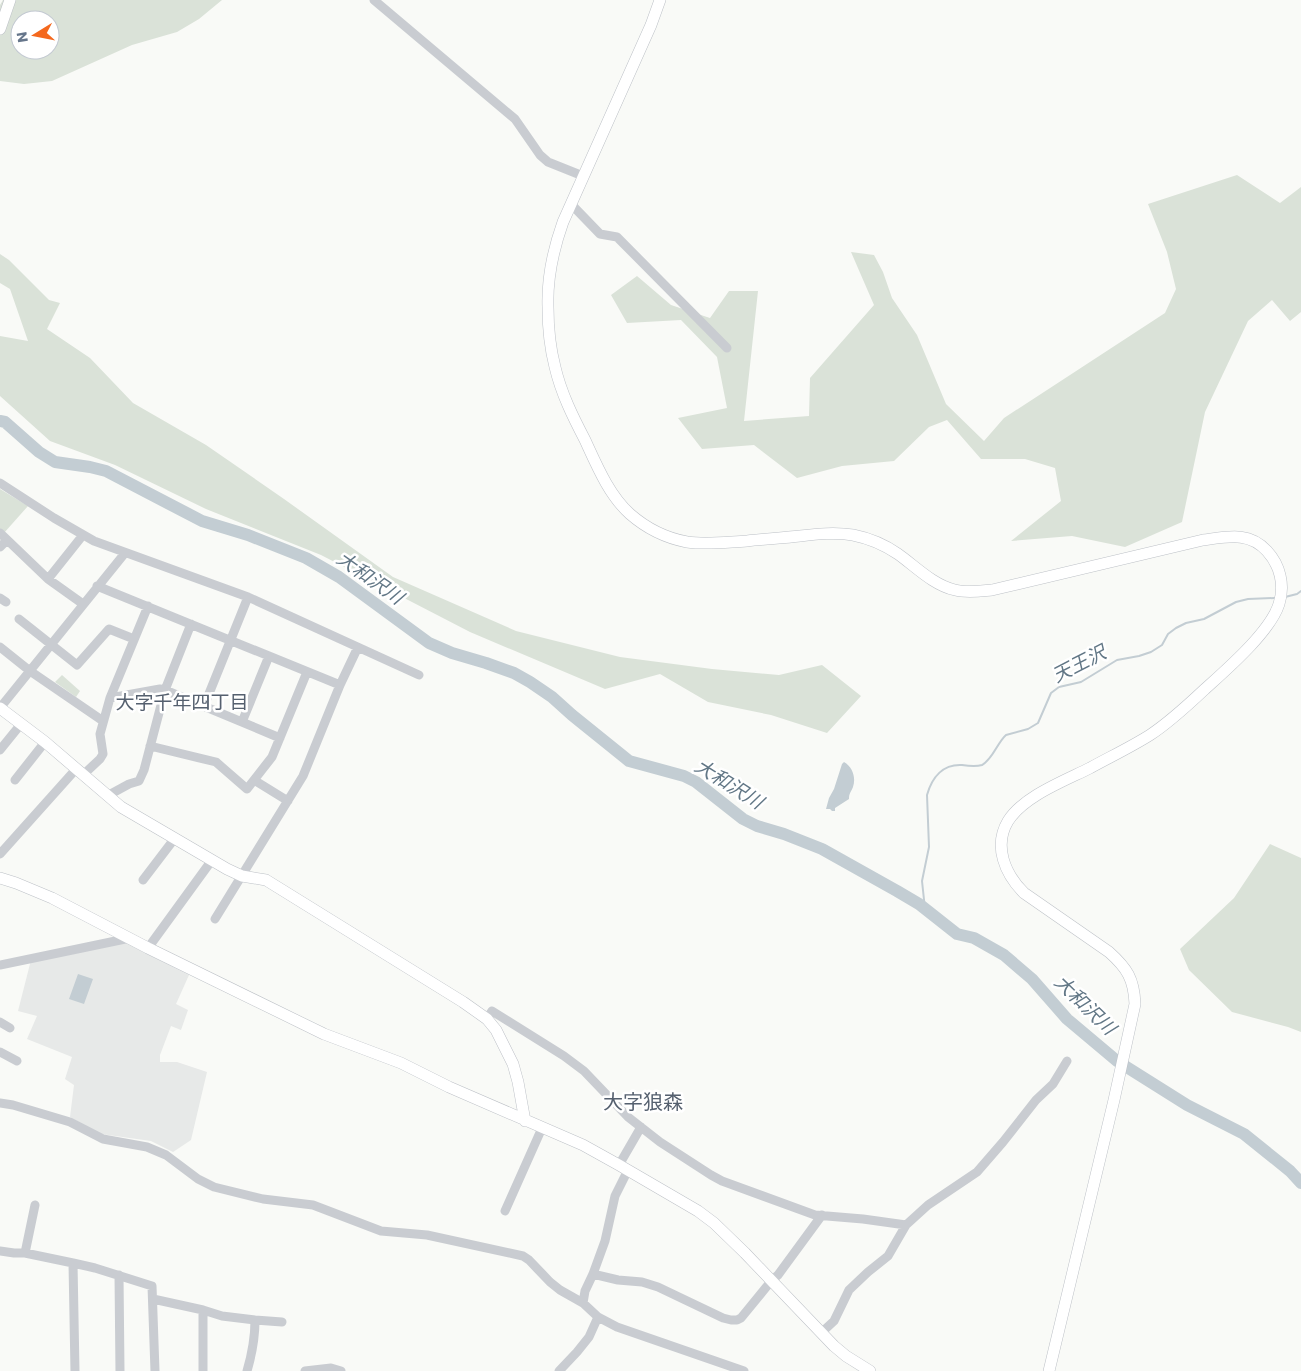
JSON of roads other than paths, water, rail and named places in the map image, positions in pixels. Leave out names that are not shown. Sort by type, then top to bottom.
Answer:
[{"type":"street","points":[[0,29],[10,0]]},
{"type":"street","points":[[374,0],[515,119],[548,162],[583,176]]},
{"type":"street","points":[[660,0],[651,25],[583,176],[556,242],[548,288],[548,326],[554,367],[570,409],[607,483],[619,502],[629,513],[641,524],[656,532],[688,542],[732,542],[824,534],[852,535],[881,544],[896,552],[936,582],[953,590],[971,592],[992,590],[1203,540],[1230,536],[1256,541],[1267,551],[1280,573],[1282,590],[1275,614],[1267,627],[1229,667],[1174,718],[1152,734],[1052,786],[1025,803],[1008,822],[1004,833],[1002,854],[1005,865],[1016,885],[1034,900],[1108,952],[1128,973],[1134,992],[1135,1004],[1129,1035],[1049,1371]]},
{"type":"street","points":[[571,204],[600,234],[617,237],[727,348]]},
{"type":"street","points":[[0,484],[83,536],[248,597],[418,676]]},
{"type":"street","points":[[0,547],[3,536],[48,579],[83,604]]},
{"type":"street","points":[[48,579],[83,536]]},
{"type":"street","points":[[125,553],[0,708],[45,742],[121,808],[227,869],[242,876],[266,880],[487,1019],[496,1030],[513,1064],[525,1120]]},
{"type":"street","points":[[98,586],[340,685]]},
{"type":"street","points":[[204,706],[248,597]]},
{"type":"street","points":[[0,854],[80,771],[100,759],[104,754],[100,734],[103,721],[110,698],[148,606]]},
{"type":"street","points":[[19,619],[77,665],[109,629],[134,639]]},
{"type":"street","points":[[108,796],[129,784],[139,781],[144,770],[165,690],[191,624]]},
{"type":"street","points":[[0,647],[30,671],[103,721]]},
{"type":"street","points":[[215,919],[303,776],[340,685],[358,647]]},
{"type":"street","points":[[242,722],[269,656]]},
{"type":"street","points":[[150,746],[216,762],[247,789],[272,757],[308,672]]},
{"type":"street","points":[[110,698],[160,689],[165,690],[280,738]]},
{"type":"street","points":[[0,750],[21,724]]},
{"type":"street","points":[[15,780],[45,742]]},
{"type":"street","points":[[254,780],[288,801]]},
{"type":"street","points":[[144,880],[175,838]]},
{"type":"street","points":[[148,948],[212,860]]},
{"type":"street","points":[[0,878],[39,892],[148,948],[324,1034],[401,1063],[449,1088],[583,1145],[624,1168],[706,1217],[772,1280],[821,1333],[846,1356],[870,1371]]},
{"type":"street","points":[[0,965],[130,938]]},
{"type":"street","points":[[487,1019],[492,1011],[564,1056],[584,1071],[616,1106],[641,1127],[660,1142],[722,1181],[816,1215],[906,1225]]},
{"type":"street","points":[[0,1022],[10,1028]]},
{"type":"street","points":[[0,1052],[17,1061]]},
{"type":"street","points":[[821,1333],[834,1321],[849,1290],[888,1256],[906,1225],[928,1205],[977,1172],[1036,1100],[1053,1084],[1067,1061]]},
{"type":"street","points":[[0,1102],[70,1122],[102,1139],[147,1147],[166,1154],[198,1179],[214,1187],[263,1200],[314,1205],[381,1232],[428,1235],[523,1256],[560,1290],[618,1327],[744,1371]]},
{"type":"street","points":[[583,1304],[585,1291],[605,1242],[615,1196],[624,1168],[641,1127]]},
{"type":"street","points":[[505,1211],[542,1128]]},
{"type":"street","points":[[25,1253],[35,1205]]},
{"type":"street","points":[[593,1274],[618,1280],[642,1282],[658,1287],[723,1318],[737,1320],[741,1318],[778,1275],[822,1215]]},
{"type":"street","points":[[0,1251],[25,1253],[74,1263],[152,1286],[155,1371]]},
{"type":"street","points":[[74,1263],[75,1371]]},
{"type":"street","points":[[119,1275],[120,1371]]},
{"type":"street","points":[[153,1299],[222,1316],[282,1322]]},
{"type":"street","points":[[203,1310],[203,1371]]},
{"type":"street","points":[[559,1371],[589,1336],[598,1316]]},
{"type":"street","points":[[247,1371],[255,1336],[255,1320]]},
{"type":"street","points":[[305,1371],[331,1368],[341,1371]]},
{"type":"waterway","name":"大和沢川","points":[[0,421],[5,422],[39,452],[55,462],[106,471],[202,521],[248,535],[306,558],[339,577],[429,643],[452,653],[514,673],[530,682],[552,697],[629,761],[684,776],[696,782],[743,819],[757,826],[822,849],[897,891],[919,904],[957,934],[974,938],[1004,955],[1032,979],[1067,1019],[1117,1061],[1187,1105],[1244,1134],[1290,1171],[1301,1183]]},
{"type":"waterway","name":"天王沢","points":[[1285,597],[1301,591]]},
{"type":"waterway","name":"天王沢","points":[[925,909],[922,881],[929,847],[927,795],[935,777],[939,773],[955,765],[982,765],[992,755],[1006,735],[1028,729],[1038,723],[1051,693],[1059,687],[1081,682],[1117,660],[1151,652],[1162,645],[1168,634],[1176,628],[1186,623],[1204,619],[1236,602],[1248,599],[1275,598]]},
{"type":"district","name":"大字千年四丁目","points":[[182,702]]},
{"type":"district","name":"大字狼森","points":[[643,1102]]}]
